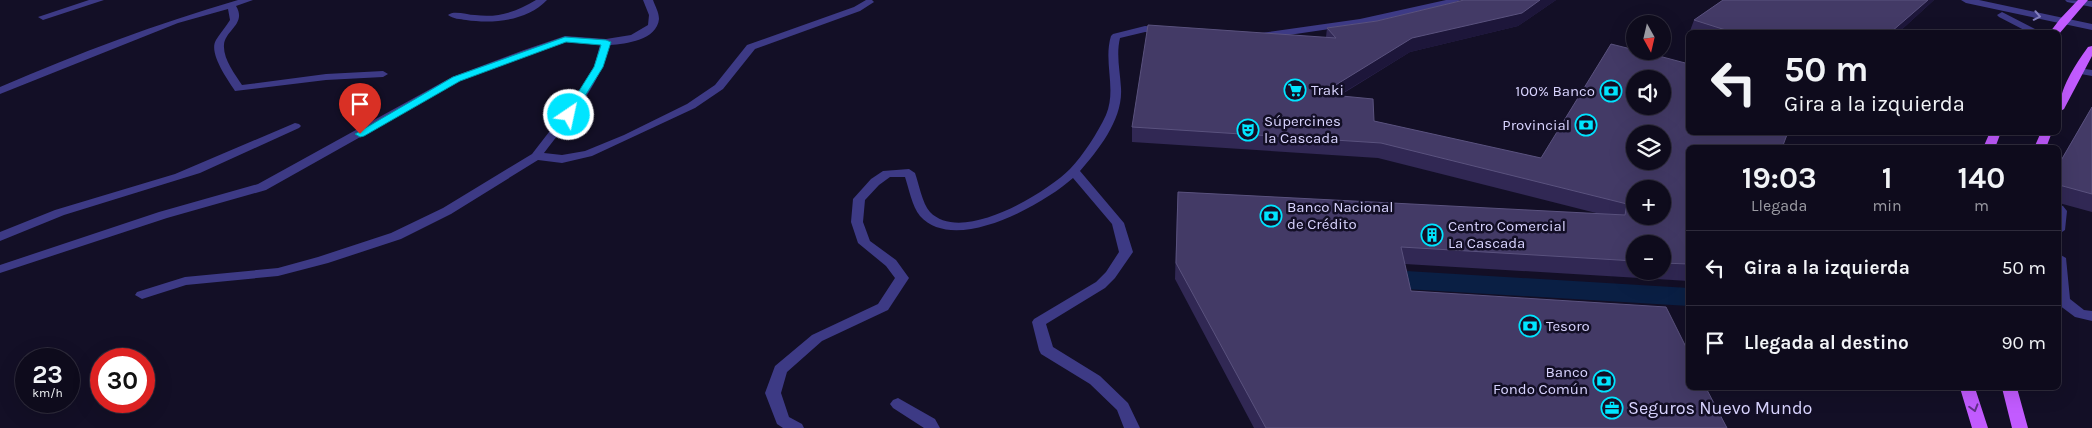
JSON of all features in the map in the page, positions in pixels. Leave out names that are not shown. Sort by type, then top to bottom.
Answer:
[{"type":"main road","points":[[2056,30],[2078,1]]},
{"type":"main road","points":[[2061,105],[2084,60],[2092,49]]},
{"type":"main road","points":[[1969,390],[1980,428]]},
{"type":"main road","points":[[2010,390],[2020,428]]},
{"type":"street","points":[[43,17],[99,0]]},
{"type":"street","points":[[0,91],[175,21],[248,0]]},
{"type":"street","points":[[453,15],[481,20],[497,19],[514,16],[542,0]]},
{"type":"street","points":[[0,269],[154,218],[262,187],[456,79],[528,52],[565,39],[621,42],[640,35],[652,26],[655,17],[648,0]]},
{"type":"street","points":[[1247,36],[1328,28],[1405,14],[1455,0]]},
{"type":"street","points":[[1966,0],[2092,28]]},
{"type":"street","points":[[2078,1],[2092,1]]},
{"type":"street","points":[[536,156],[562,159],[588,154],[628,137],[691,106],[718,87],[751,47],[857,9],[868,2]]},
{"type":"street","points":[[1977,3],[2031,30]]},
{"type":"street","points":[[231,5],[237,12],[236,21],[219,42],[219,50],[239,89],[317,78],[383,74]]},
{"type":"street","points":[[796,428],[782,420],[773,393],[780,370],[817,338],[884,307],[902,278],[891,263],[864,243],[856,222],[859,199],[875,182],[887,174],[909,173],[925,214],[942,224],[968,227],[1006,216],[1048,192],[1074,171],[1104,129],[1115,107],[1116,70],[1112,45],[1116,36],[1145,29],[1176,31]]},
{"type":"street","points":[[142,295],[186,281],[278,272],[323,260],[396,236],[447,211],[536,156],[578,102],[599,67],[606,42]]},
{"type":"street","points":[[2080,71],[2092,73]]},
{"type":"street","points":[[0,237],[17,228],[62,212],[164,182],[296,126]]},
{"type":"street","points":[[1074,171],[1118,223],[1126,252],[1109,277],[1094,290],[1056,309],[1039,322],[1046,350],[1095,380],[1123,407],[1132,428]]},
{"type":"street","points":[[2061,280],[2063,301],[2080,314],[2092,316]]},
{"type":"street","points":[[898,404],[929,424],[932,428]]},
{"type":"building","name":"Centro Comercial La Cascada","points":[[1464,0],[1540,0],[1522,13],[1412,38],[1321,94],[1373,99],[1374,121],[1541,158],[1611,44],[1626,48],[1626,60],[1671,59],[1686,63],[1686,135],[1787,135],[1783,145],[1686,145],[1686,264],[1671,263],[1671,235],[1626,235],[1626,260],[1401,247],[1411,291],[1666,307],[1686,347],[1686,390],[1707,390],[1727,428],[1266,428],[1176,263],[1178,192],[1625,215],[1626,210],[1626,225],[1671,225],[1671,180],[1626,180],[1626,204],[1381,143],[1132,127],[1148,25],[1336,38],[1327,28],[1377,21]]},
{"type":"building","points":[[1723,0],[1928,0],[1893,30],[1726,30],[1694,20]]},
{"type":"building","points":[[2092,107],[2092,194],[2061,186],[2061,161]]},
{"type":"waterway","points":[[1406,280],[1686,297]]},
{"type":"place","name":"Traki","points":[[1295,90]]},
{"type":"place","name":"100% Banco","points":[[1611,91]]},
{"type":"place","name":"Provincial","points":[[1586,125]]},
{"type":"place","name":"Súpercines la Cascada","points":[[1248,130]]},
{"type":"place","name":"Banco Nacional de Crédito","points":[[1271,216]]},
{"type":"place","name":"Centro Comercial La Cascada","points":[[1432,235]]},
{"type":"place","name":"Tesoro","points":[[1530,326]]},
{"type":"place","name":"Banco Fondo Común","points":[[1604,381]]},
{"type":"place","name":"Seguros Nuevo Mundo","points":[[1612,408]]},
{"type":"route","points":[[360,134],[456,79],[528,52],[565,39],[606,42],[599,67],[569,115]]}]
